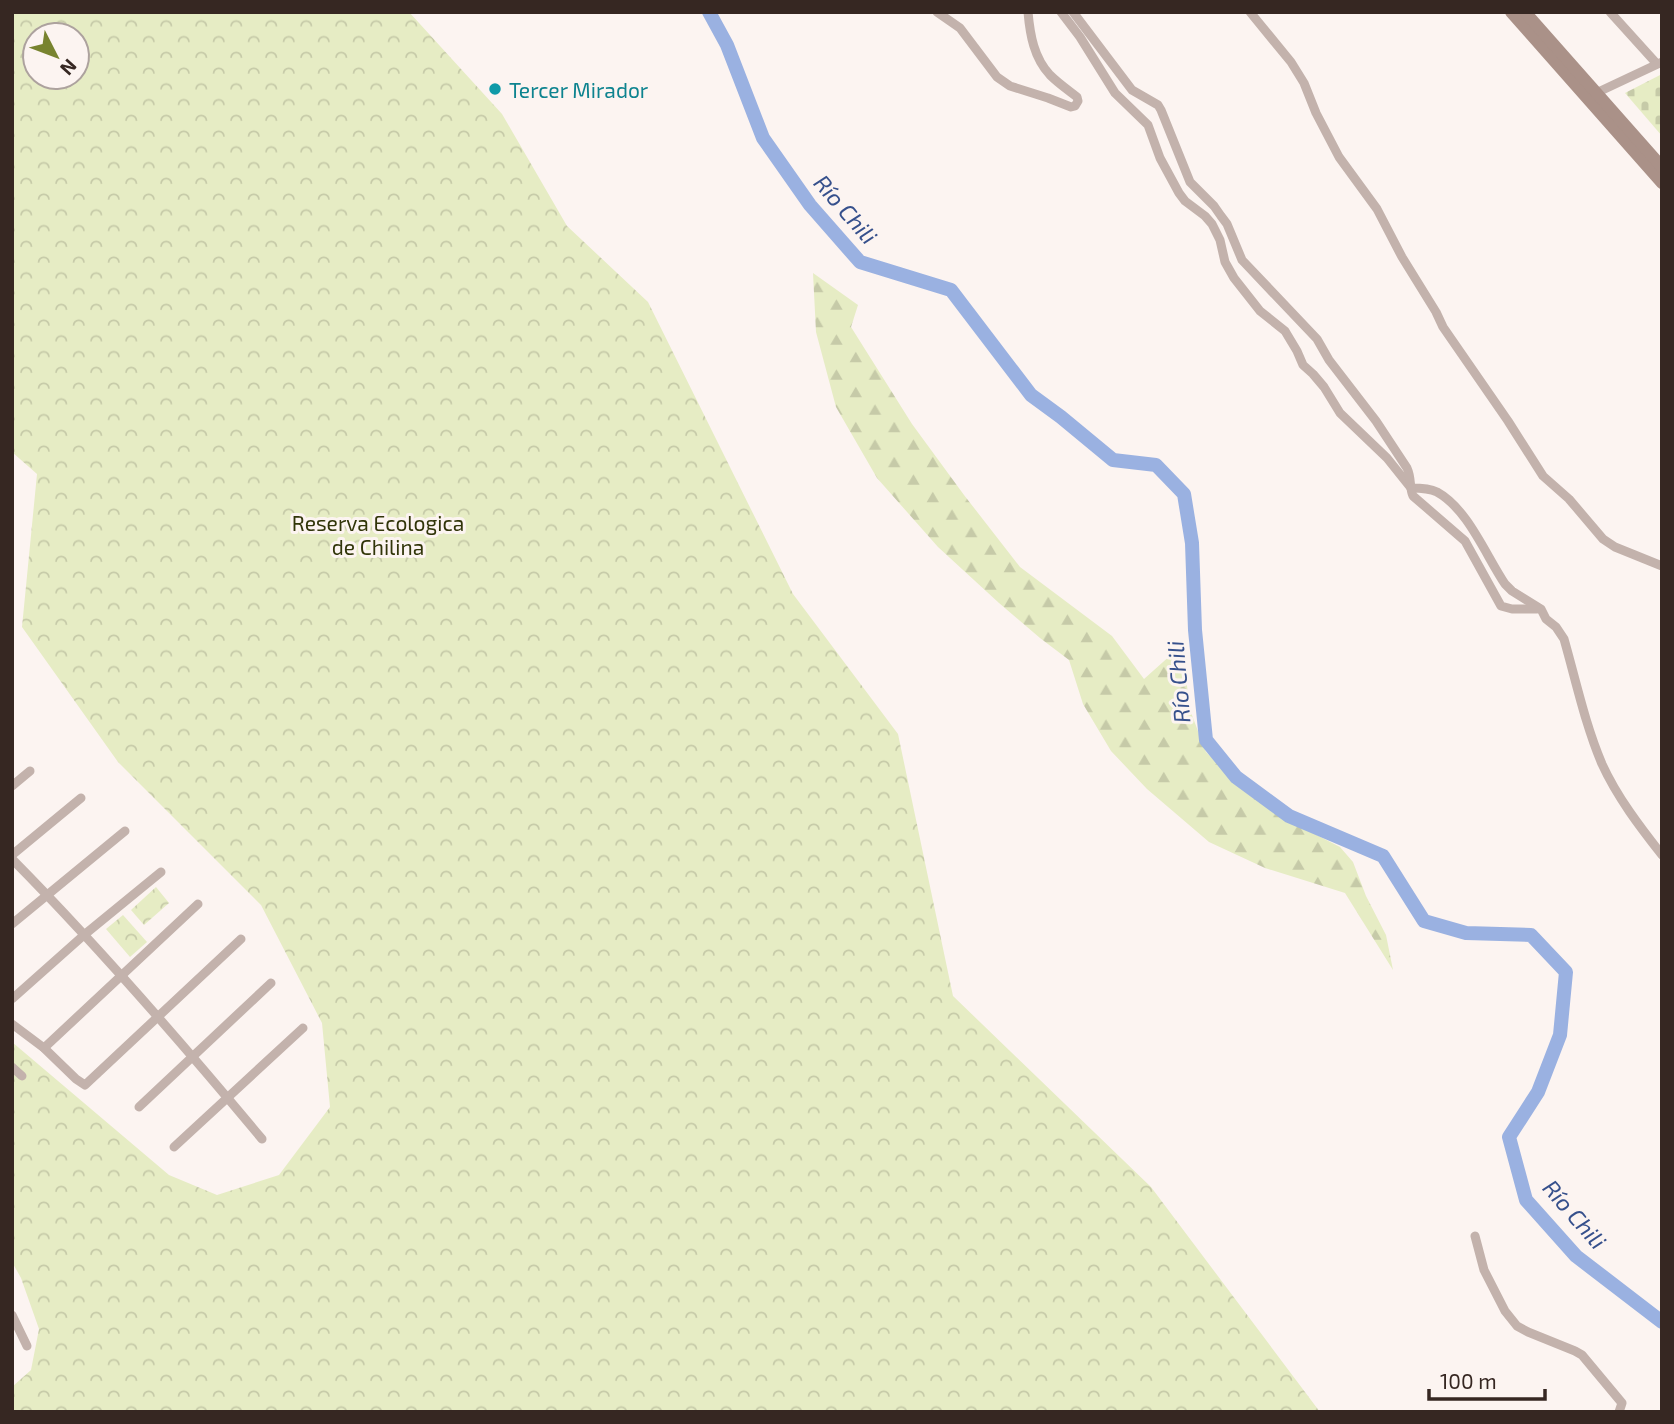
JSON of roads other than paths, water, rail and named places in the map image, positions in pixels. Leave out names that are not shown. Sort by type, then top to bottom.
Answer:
[{"type":"main road","points":[[1515,13],[1662,167]]},
{"type":"main road","points":[[1592,96],[1662,183]]},
{"type":"street","points":[[937,12],[960,28],[997,77],[1010,86],[1070,107],[1075,106],[1078,103],[1077,97],[1050,75],[1032,44],[1028,12]]},
{"type":"street","points":[[1061,12],[1115,93],[1148,125],[1160,158],[1179,193],[1212,224],[1220,240],[1225,262],[1234,278],[1259,311],[1285,331],[1303,365],[1324,387],[1340,413],[1397,468],[1411,488],[1413,496],[1465,541],[1501,606],[1512,609],[1541,609]]},
{"type":"street","points":[[1073,12],[1132,90],[1158,105],[1190,182],[1222,215],[1247,267],[1320,343],[1329,360],[1376,421],[1407,468],[1412,481],[1411,488]]},
{"type":"street","points":[[1250,12],[1291,62],[1304,83],[1339,157],[1377,209],[1443,327],[1543,476],[1569,499],[1603,539],[1615,547],[1662,566]]},
{"type":"street","points":[[1592,96],[1659,63],[1615,13]]},
{"type":"street","points":[[1411,488],[1431,490],[1446,499],[1472,529],[1505,584],[1541,609],[1546,619],[1556,627],[1564,639],[1578,693],[1602,764],[1624,802],[1662,855]]},
{"type":"street","points":[[12,786],[30,771]]},
{"type":"street","points":[[81,799],[12,857],[194,1056],[262,1139]]},
{"type":"street","points":[[12,923],[125,831]]},
{"type":"street","points":[[12,999],[84,934],[161,872]]},
{"type":"street","points":[[44,1048],[198,904]]},
{"type":"street","points":[[12,1024],[44,1048],[85,1085],[241,939]]},
{"type":"street","points":[[139,1107],[271,982]]},
{"type":"street","points":[[174,1147],[303,1028]]},
{"type":"street","points":[[12,1067],[22,1076]]},
{"type":"street","points":[[1475,1236],[1484,1270],[1511,1319],[1528,1332],[1582,1356],[1622,1403],[1619,1412]]},
{"type":"street","points":[[12,1315],[15,1329],[27,1346]]},
{"type":"waterway","name":"Río Chili","points":[[709,12],[727,45],[763,138],[810,205],[860,262],[951,290],[1031,395],[1113,460],[1156,465],[1184,494],[1192,543],[1195,630],[1206,740],[1236,777],[1289,816],[1383,856],[1424,921],[1466,933],[1531,935],[1566,972],[1560,1035],[1538,1092],[1509,1137],[1526,1200],[1576,1256],[1662,1322]]},
{"type":"place","name":"Tercer Mirador","points":[[495,89]]},
{"type":"park label","name":"Reserva Ecologica de Chilina","points":[[378,534]]}]
